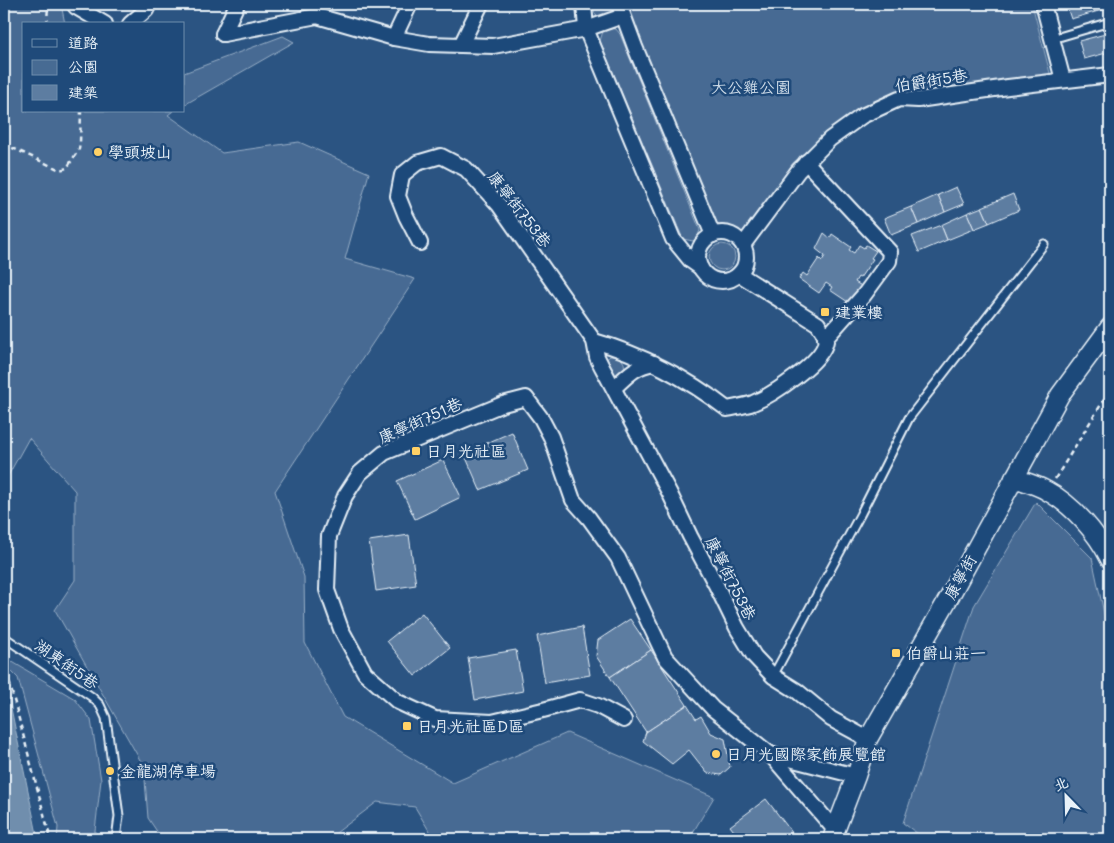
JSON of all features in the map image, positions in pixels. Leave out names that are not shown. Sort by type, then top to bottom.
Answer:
[{"type":"street","points":[[74,4],[102,22]]},
{"type":"street","points":[[237,4],[223,34],[319,10],[394,38],[429,44],[493,46],[586,29],[621,10],[713,234]]},
{"type":"street","points":[[394,38],[410,4]]},
{"type":"street","points":[[461,45],[481,4]]},
{"type":"street","points":[[584,4],[586,29],[673,239],[691,261],[712,279],[720,281],[728,280],[739,274],[745,265],[746,257],[743,245],[736,237],[729,234],[713,234],[701,245],[698,252],[701,268]]},
{"type":"street","points":[[1043,4],[1063,80]]},
{"type":"street","points":[[132,22],[147,7]]},
{"type":"street","name":"伯爵街5巷","points":[[743,245],[806,162],[830,139],[862,116],[900,99],[918,100],[1110,75]]},
{"type":"street","name":"康寧街753巷","points":[[420,243],[398,196],[402,175],[418,163],[441,156],[466,169],[499,205],[594,341],[598,361],[669,492],[737,628],[754,656],[773,676],[797,691],[831,719],[868,738]]},
{"type":"street","points":[[594,341],[615,347],[654,363],[700,388],[727,409],[752,404],[775,392],[796,377],[821,351],[825,339],[864,295],[889,261],[890,252],[806,162]]},
{"type":"street","points":[[739,274],[818,324],[824,332],[825,339]]},
{"type":"street","name":"康寧街","points":[[834,835],[868,738],[951,594],[1060,395],[1110,327]]},
{"type":"street","points":[[614,388],[633,370],[642,365],[654,363]]},
{"type":"street","name":"康寧街751巷","points":[[624,720],[598,706],[580,700],[492,722],[435,719],[398,702],[365,673],[340,629],[327,590],[329,536],[345,496],[360,473],[384,453],[503,404],[526,398],[541,418],[551,437],[573,500],[589,518],[618,558],[665,657],[713,709],[770,754],[834,835]]},
{"type":"street","points":[[1014,478],[1047,491],[1072,509],[1102,544],[1110,559]]},
{"type":"street","name":"康寧街751巷","points":[[770,754],[856,776]]},
{"type":"lane","points":[[1052,39],[1110,22]]},
{"type":"lane","points":[[773,676],[860,515],[909,418],[1044,244]]},
{"type":"lane","name":"湖東街5巷","points":[[4,637],[92,697],[100,705],[106,718],[119,816],[116,839]]},
{"type":"path","points":[[47,22],[48,4]]},
{"type":"path","points":[[4,144],[60,170],[67,168],[79,149],[81,112]]},
{"type":"path","points":[[1047,491],[1110,390]]},
{"type":"path","points":[[4,675],[9,681],[30,758],[49,833],[46,839]]},
{"type":"green space","points":[[4,4],[61,4],[65,22],[22,22],[22,112],[172,112],[168,115],[222,153],[299,142],[369,173],[345,259],[415,279],[275,491],[304,577],[305,643],[343,717],[453,783],[567,733],[714,797],[689,839],[434,839],[415,807],[377,802],[328,839],[162,839],[148,818],[144,767],[55,610],[75,580],[75,491],[29,438],[4,483]]},
{"type":"green space","points":[[593,4],[609,4],[610,15],[597,17]]},
{"type":"green space","name":"大公雞公園","points":[[626,4],[1032,4],[1051,77],[903,91],[829,131],[793,163],[742,236],[734,229],[716,225]]},
{"type":"green space","points":[[609,28],[616,29],[620,34],[700,230],[698,236],[693,241],[683,239],[600,41],[603,31]]},
{"type":"green space","points":[[283,36],[294,42],[185,104],[185,73]]},
{"type":"green space","points":[[722,244],[731,248],[735,257],[731,266],[722,270],[713,266],[709,257],[713,248]]},
{"type":"green space","points":[[610,356],[620,357],[624,363],[625,370],[617,377],[613,377],[604,361]]},
{"type":"green space","points":[[1036,502],[1092,558],[1110,641],[1110,839],[925,839],[903,823],[974,606]]},
{"type":"green space","points":[[4,657],[75,699],[91,720],[101,780],[94,839],[57,839],[58,827],[18,678],[4,664]]},
{"type":"shaded area","points":[[4,682],[6,684],[38,839],[4,839]]},
{"type":"building","points":[[1066,4],[1093,4],[1095,12],[1071,19]]},
{"type":"building","points":[[1093,4],[1110,4],[1110,8],[1095,12]]},
{"type":"building","points":[[1109,33],[1110,52],[1084,59],[1079,41]]},
{"type":"building","points":[[956,187],[964,204],[945,212],[938,195]]},
{"type":"building","points":[[1013,194],[1019,210],[989,223],[982,207]]},
{"type":"building","points":[[938,195],[945,212],[918,224],[911,207]]},
{"type":"building","points":[[911,207],[918,224],[891,235],[884,218]]},
{"type":"building","points":[[982,207],[989,223],[974,229],[967,213]]},
{"type":"building","points":[[967,213],[974,229],[947,240],[941,225]]},
{"type":"building","points":[[941,225],[947,240],[919,252],[912,236]]},
{"type":"building","points":[[824,233],[830,238],[832,234],[851,247],[849,250],[854,253],[859,245],[864,248],[866,245],[876,251],[871,258],[873,259],[855,282],[863,287],[857,303],[850,298],[848,302],[830,290],[832,287],[826,283],[819,293],[799,279],[803,273],[807,276],[819,258],[822,261],[825,256],[816,249]]},
{"type":"building","points":[[512,432],[528,470],[480,490],[464,453]]},
{"type":"building","points":[[443,460],[461,497],[415,519],[397,481]]},
{"type":"building","points":[[409,535],[416,585],[376,591],[369,541]]},
{"type":"building","points":[[422,613],[450,648],[415,676],[387,641]]},
{"type":"building","points":[[630,619],[651,650],[610,677],[596,656],[598,640]]},
{"type":"building","points":[[582,627],[590,675],[545,683],[537,636]]},
{"type":"building","points":[[516,650],[523,691],[475,700],[468,658]]},
{"type":"building","points":[[651,650],[687,705],[646,732],[610,677]]},
{"type":"building","points":[[687,705],[696,719],[701,716],[711,733],[725,739],[730,767],[721,775],[707,773],[689,750],[672,764],[643,741],[646,732]]},
{"type":"building","points":[[766,799],[797,839],[740,839],[730,826]]},
{"type":"place","name":"學頭坡山","points":[[98,152]]},
{"type":"place","name":"建業樓","points":[[825,312]]},
{"type":"place","name":"日月光社區","points":[[416,451]]},
{"type":"place","name":"伯爵山莊一","points":[[896,653]]},
{"type":"place","name":"日月光社區D區","points":[[407,726]]},
{"type":"place","name":"日月光國際家飾展覽館","points":[[716,754]]},
{"type":"place","name":"金龍湖停車場","points":[[110,771]]}]
